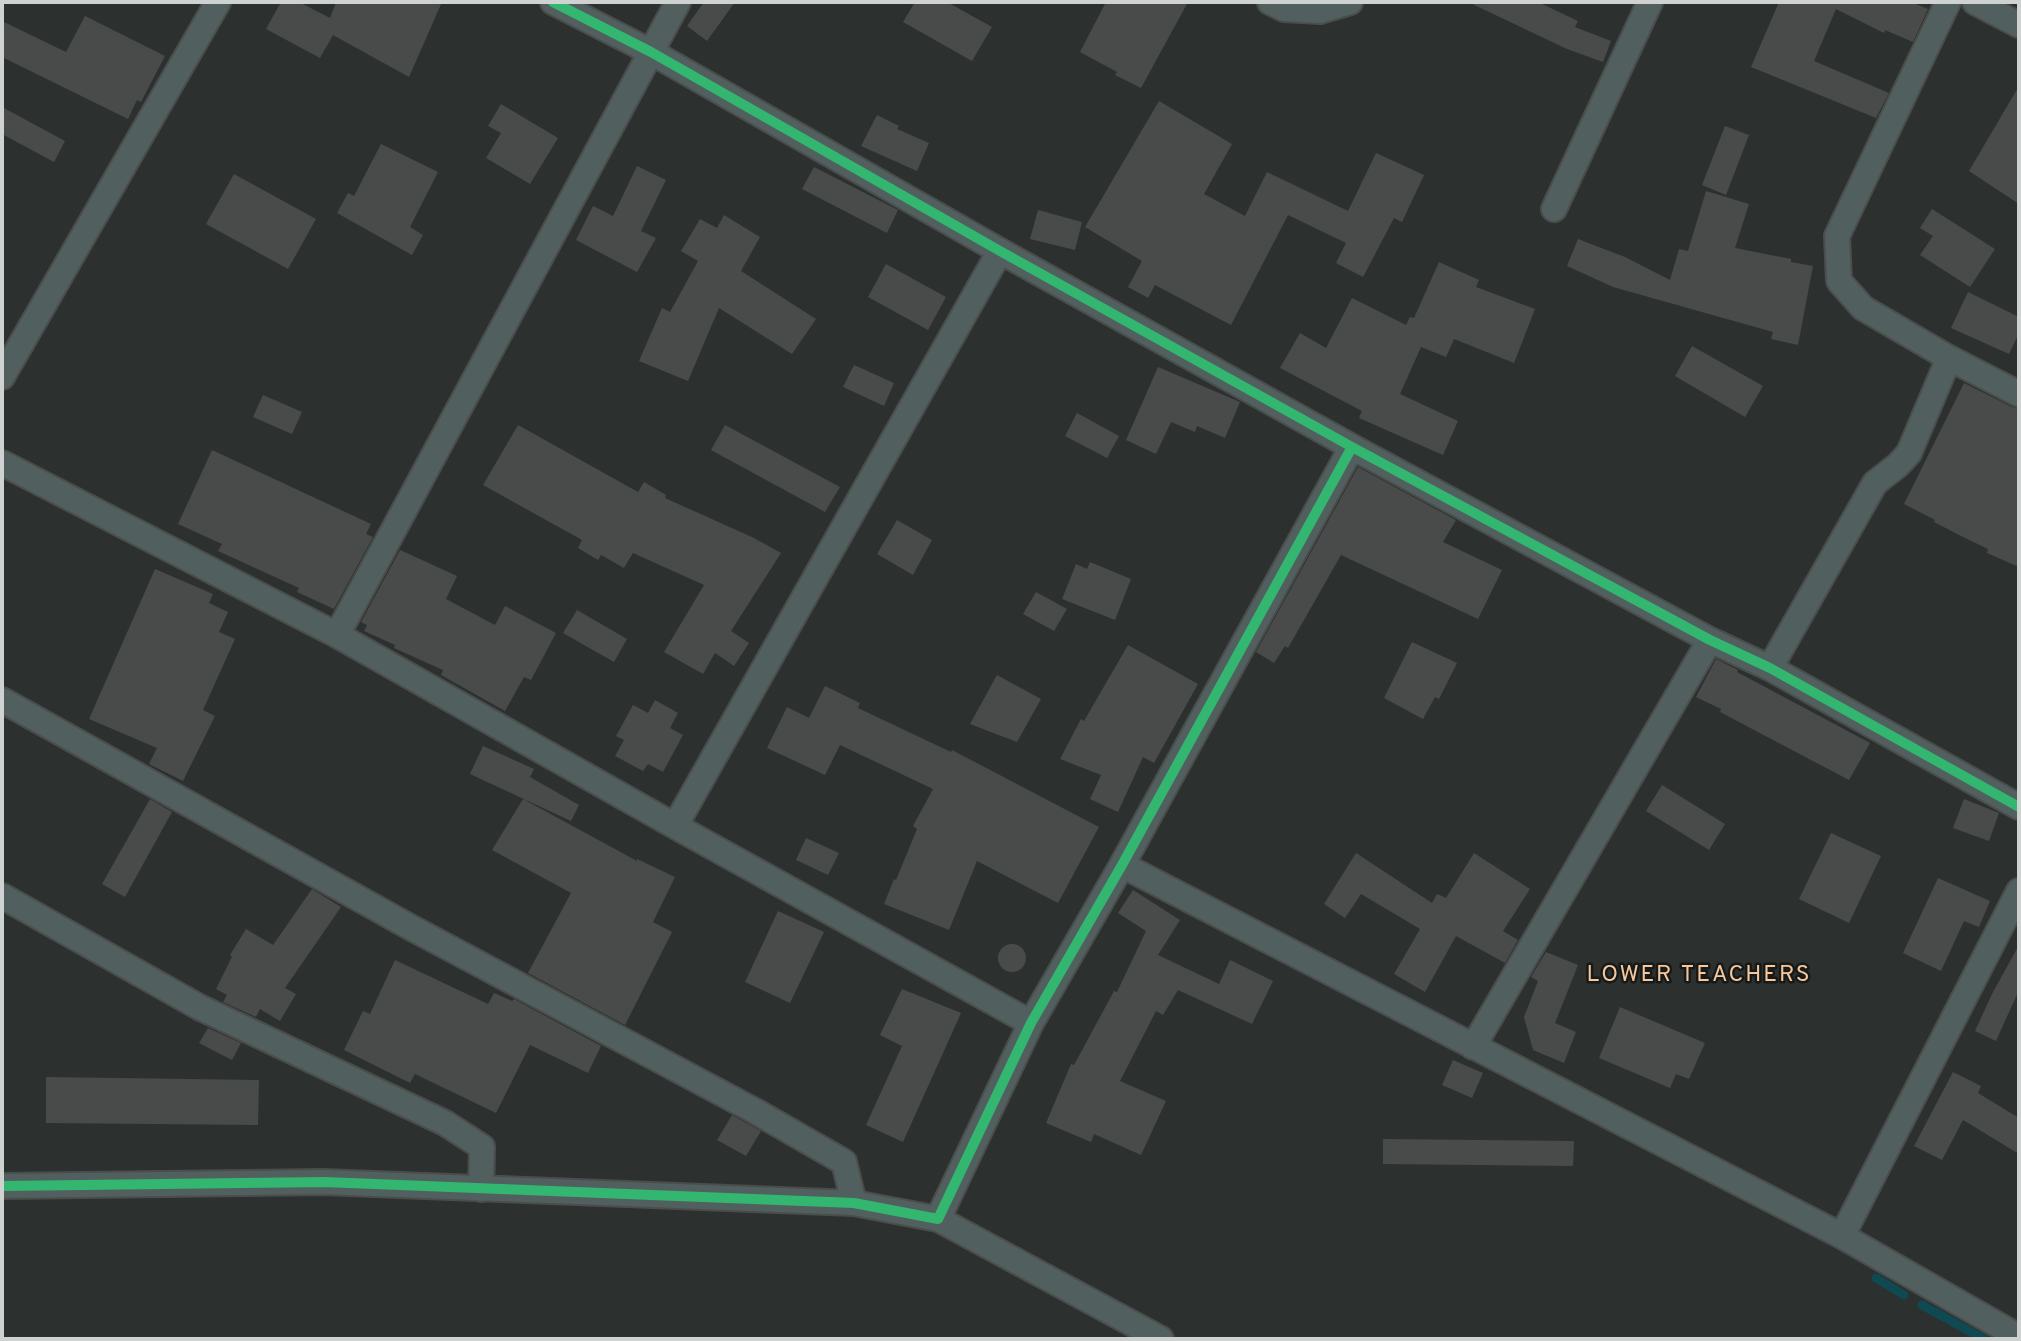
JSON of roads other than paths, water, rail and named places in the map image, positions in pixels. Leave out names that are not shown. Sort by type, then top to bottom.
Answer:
[{"type":"street","points":[[2,377],[218,2]]},
{"type":"street","points":[[553,2],[651,52],[1352,447],[1710,640],[1770,668],[2019,807]]},
{"type":"street","points":[[337,635],[678,2]]},
{"type":"street","points":[[1270,2],[1284,9],[1320,11],[1350,2]]},
{"type":"street","points":[[1554,209],[1650,2]]},
{"type":"street","points":[[1948,2],[1837,236],[1839,281],[1863,308],[2019,394]]},
{"type":"street","points":[[1975,2],[2019,25]]},
{"type":"street","points":[[675,827],[1000,251]]},
{"type":"street","points":[[1770,668],[1875,483],[1909,453],[1950,358]]},
{"type":"street","points":[[938,1219],[1031,1024],[1122,865],[1352,447]]},
{"type":"street","points":[[2,463],[337,635],[675,827],[1031,1024]]},
{"type":"street","points":[[1473,1046],[1710,640]]},
{"type":"street","points":[[2,700],[410,928],[755,1111],[844,1162],[853,1203]]},
{"type":"street","points":[[1122,865],[1842,1236],[2019,1337]]},
{"type":"street","points":[[1842,1236],[2019,891]]},
{"type":"street","points":[[2,895],[199,1007],[445,1123],[482,1147],[481,1189]]},
{"type":"street","points":[[2,1186],[324,1182],[853,1203],[938,1219],[1161,1339]]},
{"type":"waterway","points":[[1876,1278],[1904,1295]]},
{"type":"waterway","points":[[1922,1305],[1984,1339]]},
{"type":"district","name":"LOWER TEACHERS","points":[[1699,976]]}]
